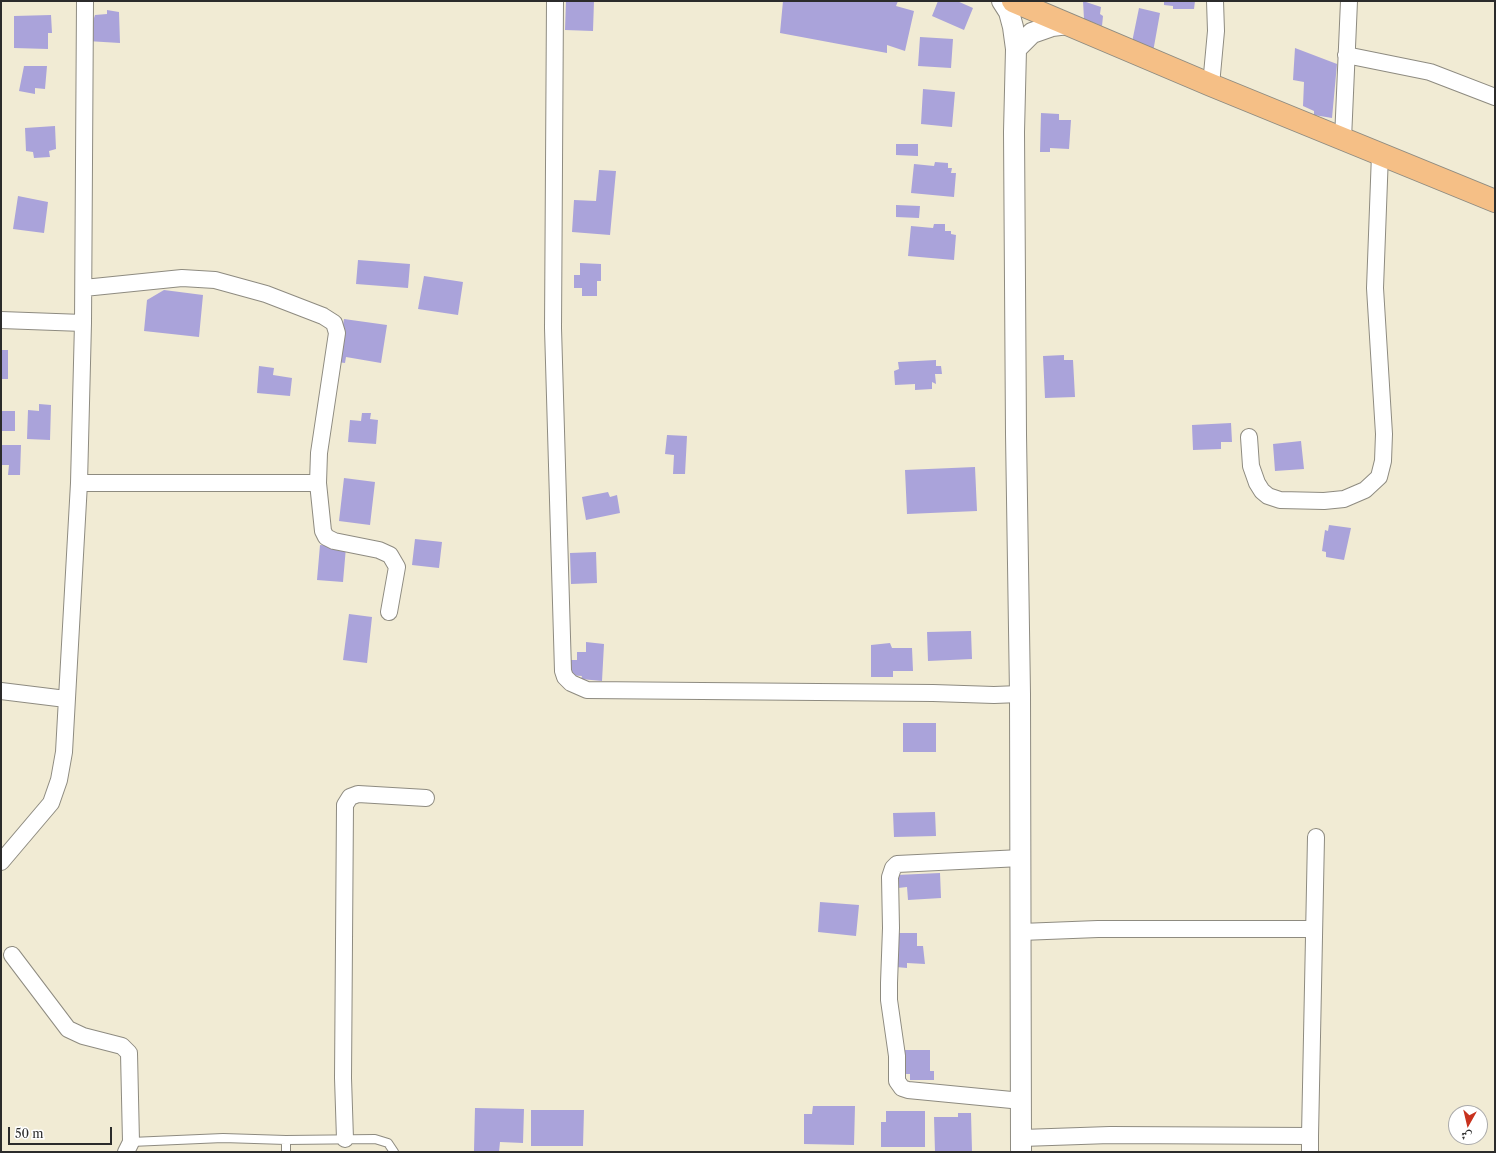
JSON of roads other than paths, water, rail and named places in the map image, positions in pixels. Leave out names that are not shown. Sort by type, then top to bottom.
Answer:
[{"type":"main road","points":[[1022,3],[1211,85],[1495,201]]},
{"type":"street","points":[[1,862],[51,803],[60,780],[64,752],[79,483],[84,323],[85,1]]},
{"type":"street","points":[[555,1],[553,328],[563,671],[565,677],[570,683],[587,690],[933,693],[994,695],[1020,694]]},
{"type":"street","points":[[1002,1],[1009,12],[1016,49],[1014,132],[1022,932],[1022,1145],[1110,1135],[1310,1144],[1316,837]]},
{"type":"street","points":[[1211,85],[1216,31],[1215,1]]},
{"type":"street","points":[[1343,139],[1349,1]]},
{"type":"street","points":[[1016,49],[1032,33],[1052,26],[1068,24]]},
{"type":"street","points":[[1346,55],[1430,72],[1495,97]]},
{"type":"street","points":[[1249,437],[1251,466],[1257,483],[1262,491],[1268,496],[1280,500],[1324,501],[1344,499],[1366,490],[1379,477],[1383,461],[1384,434],[1375,288],[1380,154]]},
{"type":"street","points":[[84,288],[182,278],[215,280],[266,294],[323,316],[334,323],[337,334],[319,453],[318,483],[323,531],[326,537],[334,541],[378,550],[390,555],[397,567],[389,612]]},
{"type":"street","points":[[1,320],[84,323]]},
{"type":"street","points":[[79,483],[318,483]]},
{"type":"street","points":[[1,691],[66,698]]},
{"type":"street","points":[[345,1139],[343,1078],[345,805],[350,797],[358,794],[426,798]]},
{"type":"street","points":[[1021,858],[897,864],[893,868],[890,877],[891,928],[889,1000],[898,1056],[898,1082],[902,1088],[908,1090],[1022,1101]]},
{"type":"street","points":[[1022,932],[1098,929],[1314,929]]},
{"type":"street","points":[[12,955],[68,1029],[83,1036],[122,1046],[129,1053],[129,1147]]},
{"type":"lane","points":[[129,1147],[223,1138],[286,1140],[375,1138],[388,1143],[394,1152]]},
{"type":"lane","points":[[286,1140],[286,1152]]}]
